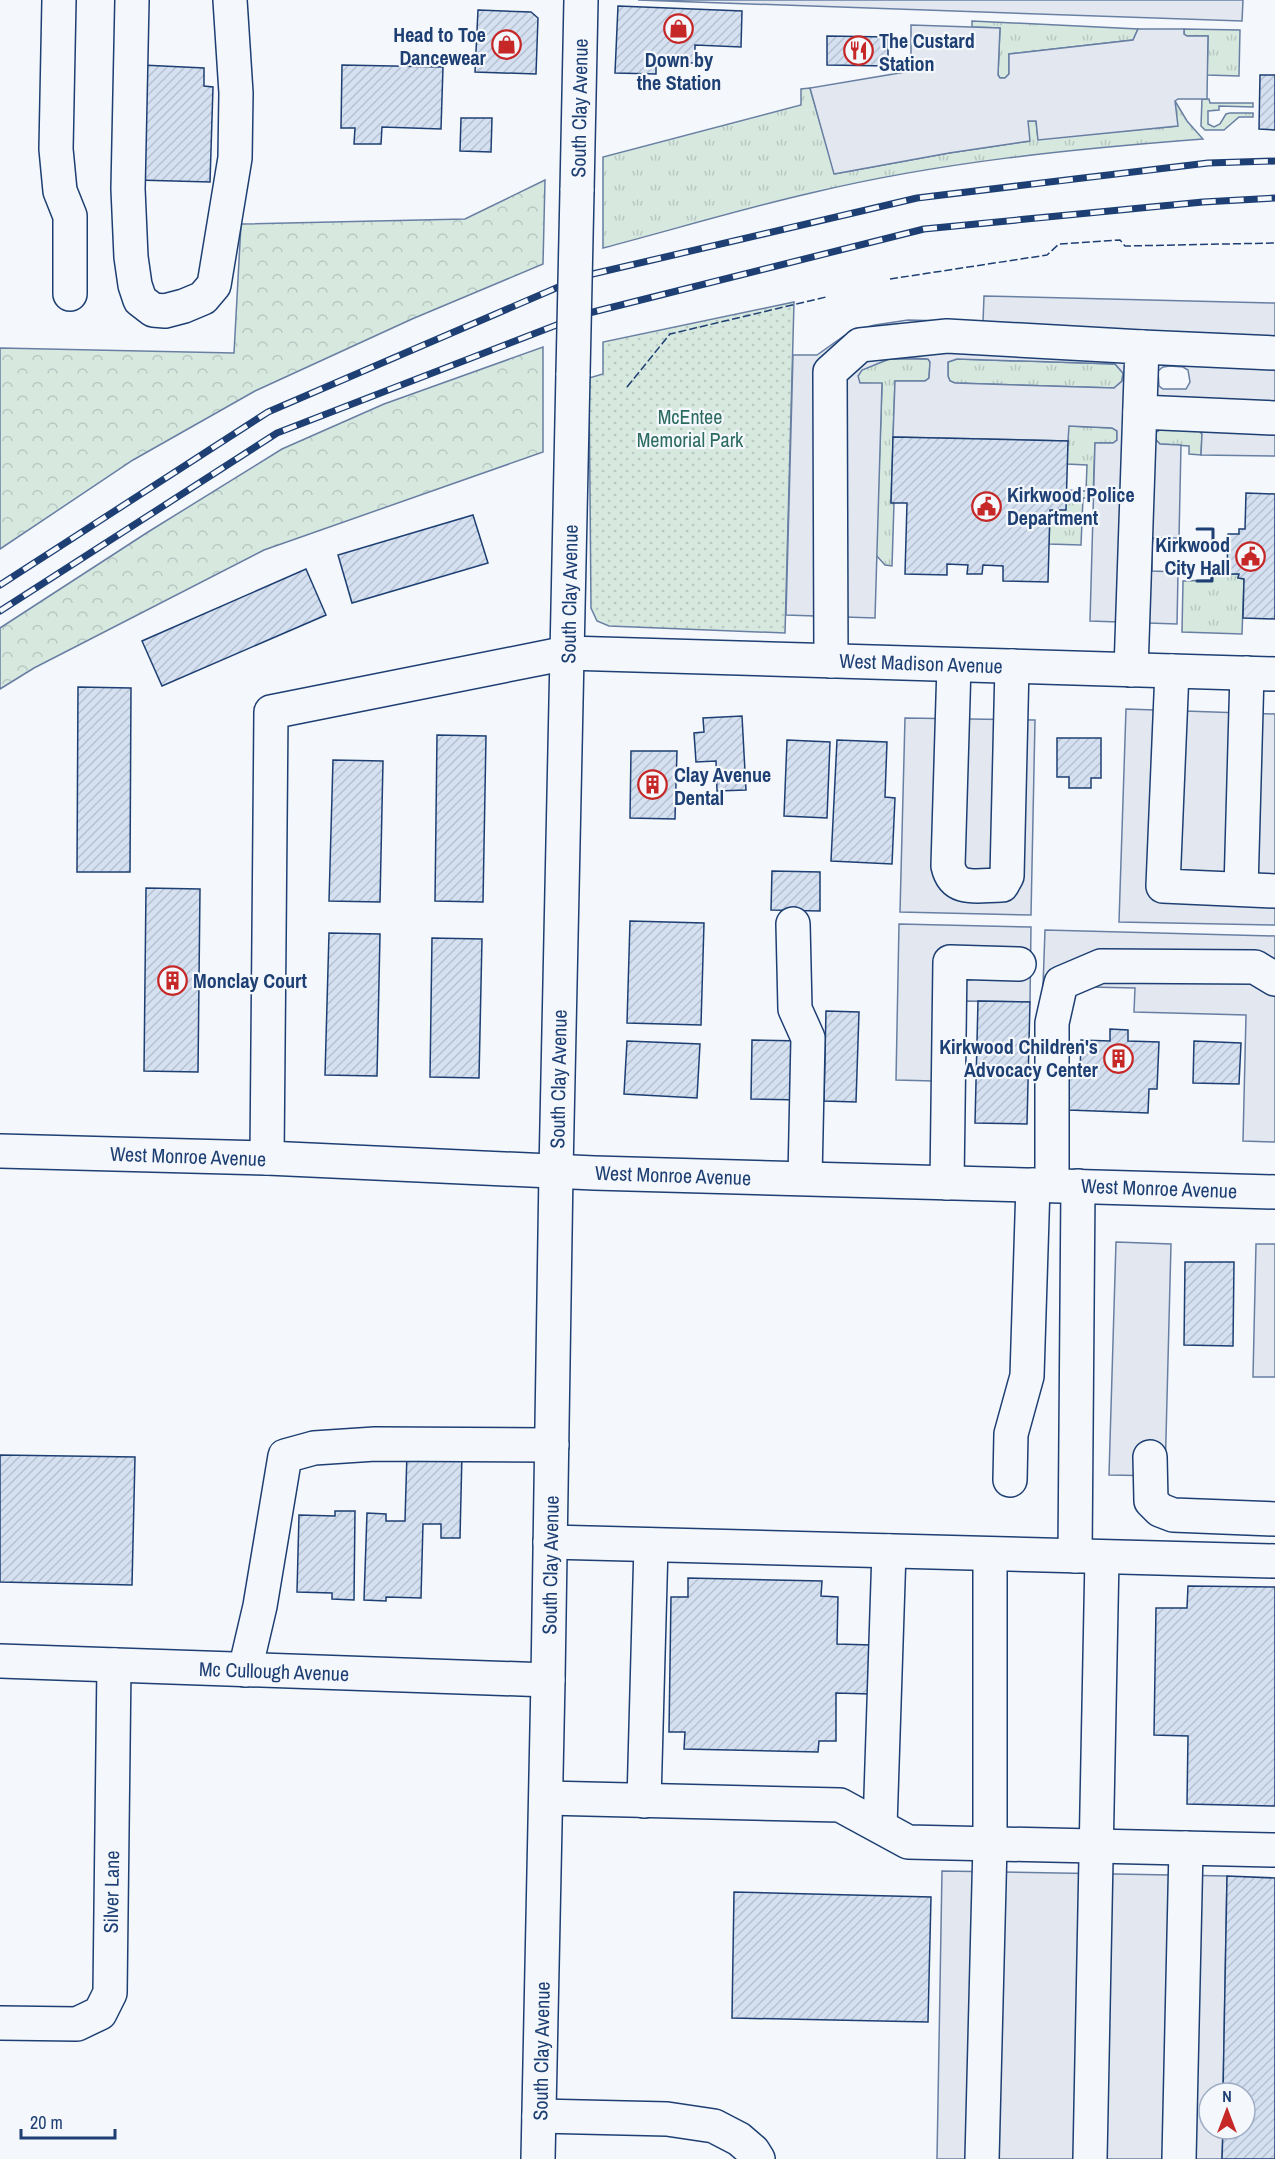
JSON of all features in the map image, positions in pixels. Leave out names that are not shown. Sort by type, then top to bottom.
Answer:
[{"type":"street","points":[[59,0],[56,149],[60,190],[70,216],[70,294]]},
{"type":"street","points":[[132,0],[128,189],[131,257],[135,285],[140,300],[153,310],[165,311],[203,298],[214,285],[235,158],[236,93],[230,0]]},
{"type":"street","name":"South Clay Avenue","points":[[538,2159],[581,0]]},
{"type":"street","points":[[831,661],[830,372],[860,345],[946,336],[1275,353]]},
{"type":"street","points":[[1131,669],[1142,347]]},
{"type":"street","points":[[1140,412],[1275,418]]},
{"type":"street","points":[[267,1158],[271,712],[567,653]]},
{"type":"street","name":"West Madison Avenue","points":[[567,653],[1261,674]]},
{"type":"street","points":[[954,665],[948,866],[951,878],[959,885],[1002,885],[1007,876],[1012,666]]},
{"type":"street","points":[[1172,670],[1163,886],[1275,891]]},
{"type":"street","points":[[1241,889],[1261,674]]},
{"type":"street","points":[[793,924],[795,1009],[808,1038],[805,1178]]},
{"type":"street","points":[[946,1183],[950,962],[1019,964]]},
{"type":"street","points":[[1090,2159],[1096,1846],[1088,1556],[1054,1186],[1052,1023],[1061,983],[1101,966],[1255,967],[1275,979]]},
{"type":"street","name":"West Monroe Avenue","points":[[0,1151],[267,1158],[556,1171],[1275,1192]]},
{"type":"street","points":[[1010,1480],[1011,1434],[1027,1376],[1054,1186]]},
{"type":"street","points":[[246,1670],[260,1606],[285,1456],[314,1448],[375,1444],[552,1445]]},
{"type":"street","points":[[1150,1457],[1151,1501],[1160,1510],[1173,1515],[1275,1520]]},
{"type":"street","points":[[550,1542],[1275,1561]]},
{"type":"street","points":[[645,1801],[651,1545]]},
{"type":"street","points":[[879,1826],[889,1551]]},
{"type":"street","points":[[982,2159],[990,1844],[990,1554]]},
{"type":"street","name":"Mc Cullough Avenue","points":[[0,1661],[548,1680]]},
{"type":"street","name":"Silver Lane","points":[[0,2023],[77,2024],[100,2013],[110,1993],[114,1665]]},
{"type":"street","points":[[546,1798],[840,1805],[908,1842],[1275,1850]]},
{"type":"street","points":[[1179,2159],[1186,1848]]},
{"type":"street","points":[[539,2116],[667,2119],[714,2126],[739,2139],[753,2151],[758,2159]]},
{"type":"green space","points":[[972,21],[1138,29],[1133,40],[1009,54],[1009,74],[1005,78],[1000,78],[998,75],[1000,28],[972,27]]},
{"type":"green space","points":[[1184,29],[1240,30],[1239,76],[1207,75],[1208,36],[1187,36],[1184,34]]},
{"type":"green space","points":[[810,88],[835,174],[1029,141],[1027,121],[1036,121],[1038,139],[1177,126],[1175,101],[1187,121],[1203,139],[1055,152],[908,173],[785,199],[603,248],[603,157],[801,105],[801,89]]},
{"type":"green space","points":[[1202,99],[1209,99],[1210,103],[1253,103],[1253,107],[1219,106],[1219,110],[1208,111],[1208,124],[1214,127],[1220,124],[1226,114],[1253,113],[1253,117],[1239,117],[1224,130],[1205,130],[1201,126]]},
{"type":"green space","points":[[545,180],[543,264],[412,319],[255,391],[133,460],[0,549],[0,348],[234,353],[241,224],[465,219]]},
{"type":"green space","name":"McEntee Memorial Park","points":[[794,302],[785,633],[609,626],[597,621],[591,608],[589,378],[603,374],[603,342]]},
{"type":"green space","points":[[543,347],[543,452],[264,550],[34,668],[0,689],[0,628],[148,532],[282,449],[384,404]]},
{"type":"green space","points":[[889,359],[928,359],[930,362],[929,378],[925,381],[895,381],[891,502],[894,503],[892,566],[885,565],[876,555],[882,384],[859,383],[858,376],[861,370]]},
{"type":"green space","points":[[957,359],[1115,364],[1123,373],[1122,381],[1114,388],[955,383],[950,381],[948,376],[948,362]]},
{"type":"green space","points":[[1068,426],[1113,428],[1117,431],[1117,440],[1113,443],[1095,443],[1093,498],[1083,498],[1081,545],[1049,544],[1050,510],[1066,490],[1086,491],[1087,465],[1067,464]]},
{"type":"green space","points":[[1163,428],[1198,429],[1202,434],[1201,455],[1189,454],[1189,446],[1160,444],[1156,440],[1156,432]]},
{"type":"green space","points":[[1212,568],[1227,569],[1227,574],[1239,574],[1238,578],[1244,579],[1242,634],[1182,632],[1183,581],[1211,580]]},
{"type":"shaded area","points":[[638,0],[1243,0],[1242,21]]},
{"type":"shaded area","points":[[911,25],[1000,28],[998,75],[1000,78],[1005,78],[1009,74],[1009,54],[1133,40],[1138,29],[1184,29],[1184,34],[1187,36],[1208,36],[1207,99],[1178,99],[1175,101],[1178,126],[1038,140],[1036,121],[1028,121],[1030,141],[834,174],[810,88],[911,71]]},
{"type":"shaded area","points":[[984,296],[1275,303],[1275,456],[1201,455],[1202,434],[1198,429],[1163,428],[1156,432],[1156,440],[1160,444],[1181,445],[1179,538],[1153,538],[1152,547],[1152,571],[1178,572],[1177,624],[1090,621],[1095,443],[1113,443],[1117,440],[1117,431],[1112,428],[1069,426],[1068,441],[893,437],[895,381],[925,381],[929,378],[930,362],[928,359],[910,358],[889,359],[862,370],[858,376],[860,383],[882,383],[875,618],[786,615],[793,355],[817,355],[844,336],[875,325],[908,320],[983,322]],"holes":[[[957,359],[1115,364],[1123,373],[1122,381],[1114,388],[955,383],[950,381],[948,376],[948,362]],[[1170,366],[1183,367],[1188,370],[1190,382],[1186,389],[1163,389],[1159,386],[1158,371]]]},
{"type":"shaded area","points":[[1126,709],[1275,714],[1275,925],[1119,922]]},
{"type":"shaded area","points":[[905,718],[1035,720],[1031,915],[900,912]]},
{"type":"shaded area","points":[[899,924],[1031,927],[1030,1002],[966,1001],[934,1081],[896,1080]]},
{"type":"shaded area","points":[[1045,930],[1275,936],[1275,1142],[1243,1141],[1246,1015],[1134,1012],[1135,988],[1043,986]]},
{"type":"shaded area","points":[[1116,1242],[1171,1244],[1165,1476],[1109,1475]]},
{"type":"shaded area","points":[[1256,1244],[1275,1244],[1275,1377],[1253,1377]]},
{"type":"shaded area","points":[[942,1871],[1227,1876],[1223,2081],[1197,2081],[1197,2141],[1223,2141],[1222,2159],[937,2159]]},
{"type":"building","name":"Down by the Station","points":[[618,6],[742,11],[741,47],[695,45],[695,63],[656,62],[656,74],[615,73]]},
{"type":"building","name":"Head to Toe Dancewear","points":[[478,10],[531,12],[538,18],[536,74],[475,72]]},
{"type":"building","name":"The Custard Station","points":[[827,36],[888,37],[888,66],[827,65]]},
{"type":"building","points":[[142,65],[204,68],[204,86],[213,87],[210,182],[137,180]]},
{"type":"building","points":[[342,65],[443,67],[441,129],[382,127],[381,144],[354,144],[355,128],[341,128]]},
{"type":"building","points":[[1260,75],[1275,75],[1275,130],[1259,129]]},
{"type":"building","points":[[461,118],[492,118],[491,152],[460,151]]},
{"type":"building","name":"Kirkwood Police Department","points":[[893,437],[1068,441],[1066,510],[1050,510],[1048,582],[1003,581],[1003,566],[983,565],[982,574],[967,574],[968,565],[947,564],[947,575],[905,574],[907,503],[891,503]]},
{"type":"building","name":"Kirkwood City Hall","points":[[1246,493],[1275,494],[1275,619],[1243,618],[1244,579],[1238,578],[1239,574],[1227,574],[1228,534],[1239,534],[1239,529],[1245,529]]},
{"type":"building","points":[[473,515],[488,563],[352,603],[338,555]]},
{"type":"building","points":[[306,569],[326,615],[162,686],[142,641]]},
{"type":"building","points":[[78,687],[131,688],[130,872],[77,872]]},
{"type":"building","points":[[742,716],[746,790],[717,791],[716,761],[696,762],[694,733],[704,732],[703,718]]},
{"type":"building","points":[[437,735],[486,736],[483,902],[435,901]]},
{"type":"building","points":[[1057,738],[1101,738],[1101,778],[1091,778],[1091,788],[1069,788],[1069,777],[1057,777]]},
{"type":"building","points":[[787,740],[830,742],[827,818],[784,816]]},
{"type":"building","points":[[837,740],[887,742],[885,797],[895,798],[892,864],[831,861]]},
{"type":"building","name":"Clay Avenue Dental","points":[[631,751],[677,751],[675,819],[630,818]]},
{"type":"building","points":[[333,760],[383,761],[380,902],[329,901]]},
{"type":"building","points":[[772,871],[820,872],[820,911],[771,910]]},
{"type":"building","name":"Monclay Court","points":[[146,888],[200,889],[198,1072],[144,1071]]},
{"type":"building","points":[[630,921],[704,923],[701,1025],[627,1023]]},
{"type":"building","points":[[329,933],[380,934],[377,1076],[325,1075]]},
{"type":"building","points":[[432,938],[482,939],[479,1078],[430,1077]]},
{"type":"building","points":[[978,1001],[1030,1002],[1027,1124],[975,1123]]},
{"type":"building","points":[[826,1011],[859,1012],[856,1102],[824,1101]]},
{"type":"building","name":"Kirkwood Children's Advocacy Center","points":[[1110,1029],[1128,1030],[1128,1041],[1159,1042],[1157,1089],[1149,1089],[1148,1113],[1068,1110],[1069,1074],[1080,1074],[1081,1040],[1110,1041]]},
{"type":"building","points":[[752,1040],[803,1041],[802,1100],[751,1099]]},
{"type":"building","points":[[627,1041],[700,1044],[697,1098],[624,1094]]},
{"type":"building","points":[[1194,1041],[1241,1043],[1239,1084],[1193,1083]]},
{"type":"building","points":[[1185,1262],[1234,1262],[1233,1346],[1184,1345]]},
{"type":"building","points":[[407,1452],[462,1453],[460,1538],[441,1538],[441,1524],[423,1524],[421,1598],[386,1597],[386,1601],[364,1600],[367,1513],[386,1514],[386,1521],[405,1521]]},
{"type":"building","points":[[0,1455],[135,1457],[132,1585],[0,1582]]},
{"type":"building","points":[[335,1511],[355,1511],[354,1600],[332,1599],[332,1593],[297,1592],[299,1515],[335,1516]]},
{"type":"building","points":[[688,1578],[822,1581],[821,1596],[838,1597],[837,1644],[871,1645],[870,1694],[836,1693],[836,1741],[819,1741],[818,1752],[684,1749],[685,1732],[669,1732],[671,1597],[688,1597]]},
{"type":"building","points":[[1188,1586],[1275,1587],[1275,1806],[1187,1804],[1188,1736],[1154,1735],[1156,1608],[1187,1608]]},
{"type":"building","points":[[1227,1876],[1275,1878],[1275,2159],[1222,2159],[1223,2141],[1257,2141],[1257,2081],[1223,2081]]},
{"type":"building","points":[[734,1892],[931,1897],[928,2022],[732,2018]]},
{"type":"railway","points":[[0,585],[268,412],[584,276],[917,198],[1208,163],[1275,161]]},
{"type":"railway","points":[[0,611],[277,433],[585,314],[924,229],[1203,202],[1275,198]]},
{"type":"fence","points":[[890,279],[1047,255],[1059,244],[1120,240],[1125,246],[1275,243]]},
{"type":"fence","points":[[627,387],[670,334],[826,297]]},
{"type":"wall","points":[[1197,529],[1213,529],[1213,542]]},
{"type":"wall","points":[[1197,581],[1212,581],[1212,568]]},
{"type":"place","name":"Down by the Station","points":[[679,28]]},
{"type":"place","name":"Head to Toe Dancewear","points":[[507,45]]},
{"type":"place","name":"The Custard Station","points":[[858,51]]},
{"type":"place","name":"Kirkwood Police Department","points":[[986,506]]},
{"type":"place","name":"Kirkwood City Hall","points":[[1251,556]]},
{"type":"place","name":"Clay Avenue Dental","points":[[653,785]]},
{"type":"place","name":"Monclay Court","points":[[172,980]]},
{"type":"place","name":"Kirkwood Children's Advocacy Center","points":[[1119,1058]]}]
